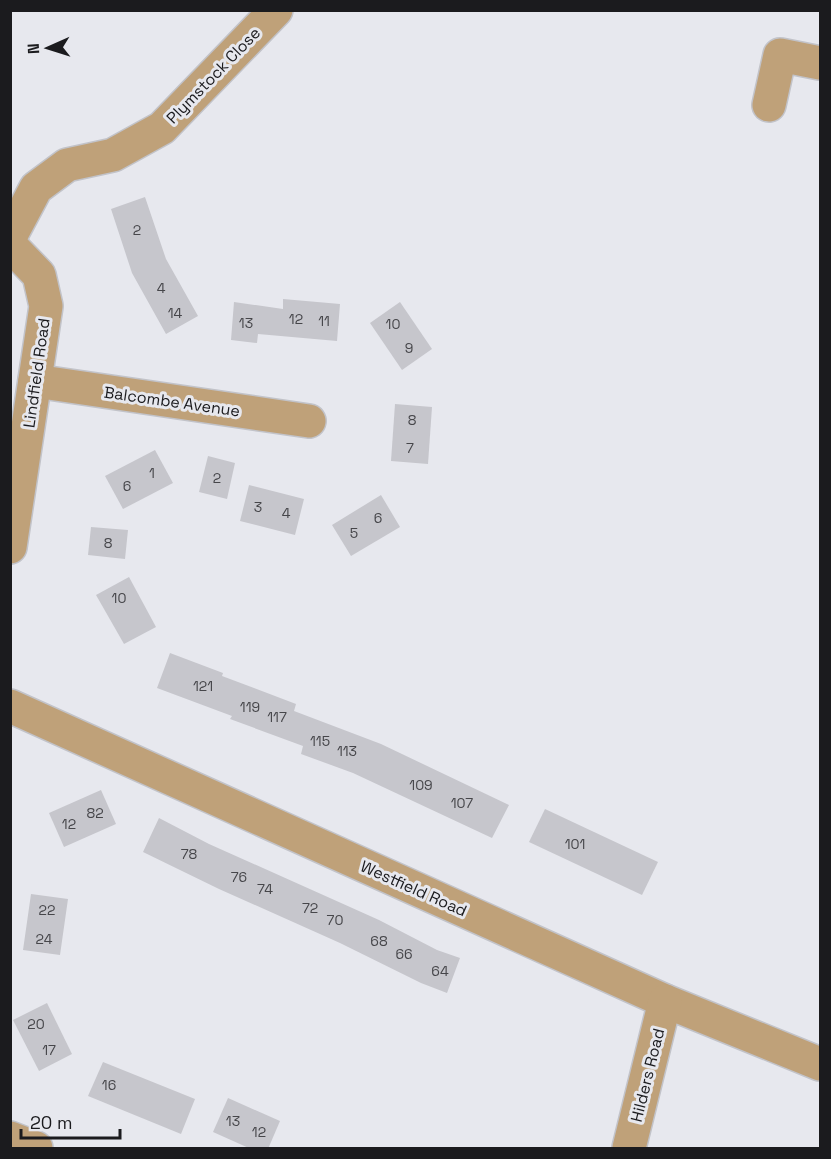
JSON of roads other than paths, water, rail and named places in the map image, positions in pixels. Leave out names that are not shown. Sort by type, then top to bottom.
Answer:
[{"type":"street","name":"Plymstock Close","points":[[10,237],[36,188],[66,165],[113,155],[162,128],[276,10]]},
{"type":"street","points":[[769,105],[780,55],[820,63]]},
{"type":"street","name":"Lindfield Road","points":[[10,245],[39,275],[46,306],[10,547]]},
{"type":"street","name":"Balcombe Avenue","points":[[35,381],[309,421]]},
{"type":"street","name":"Westfield Road","points":[[10,706],[665,1001],[820,1064]]},
{"type":"street","name":"Hilders Road","points":[[629,1149],[665,1001]]},
{"type":"street","points":[[10,1138],[36,1149]]}]
